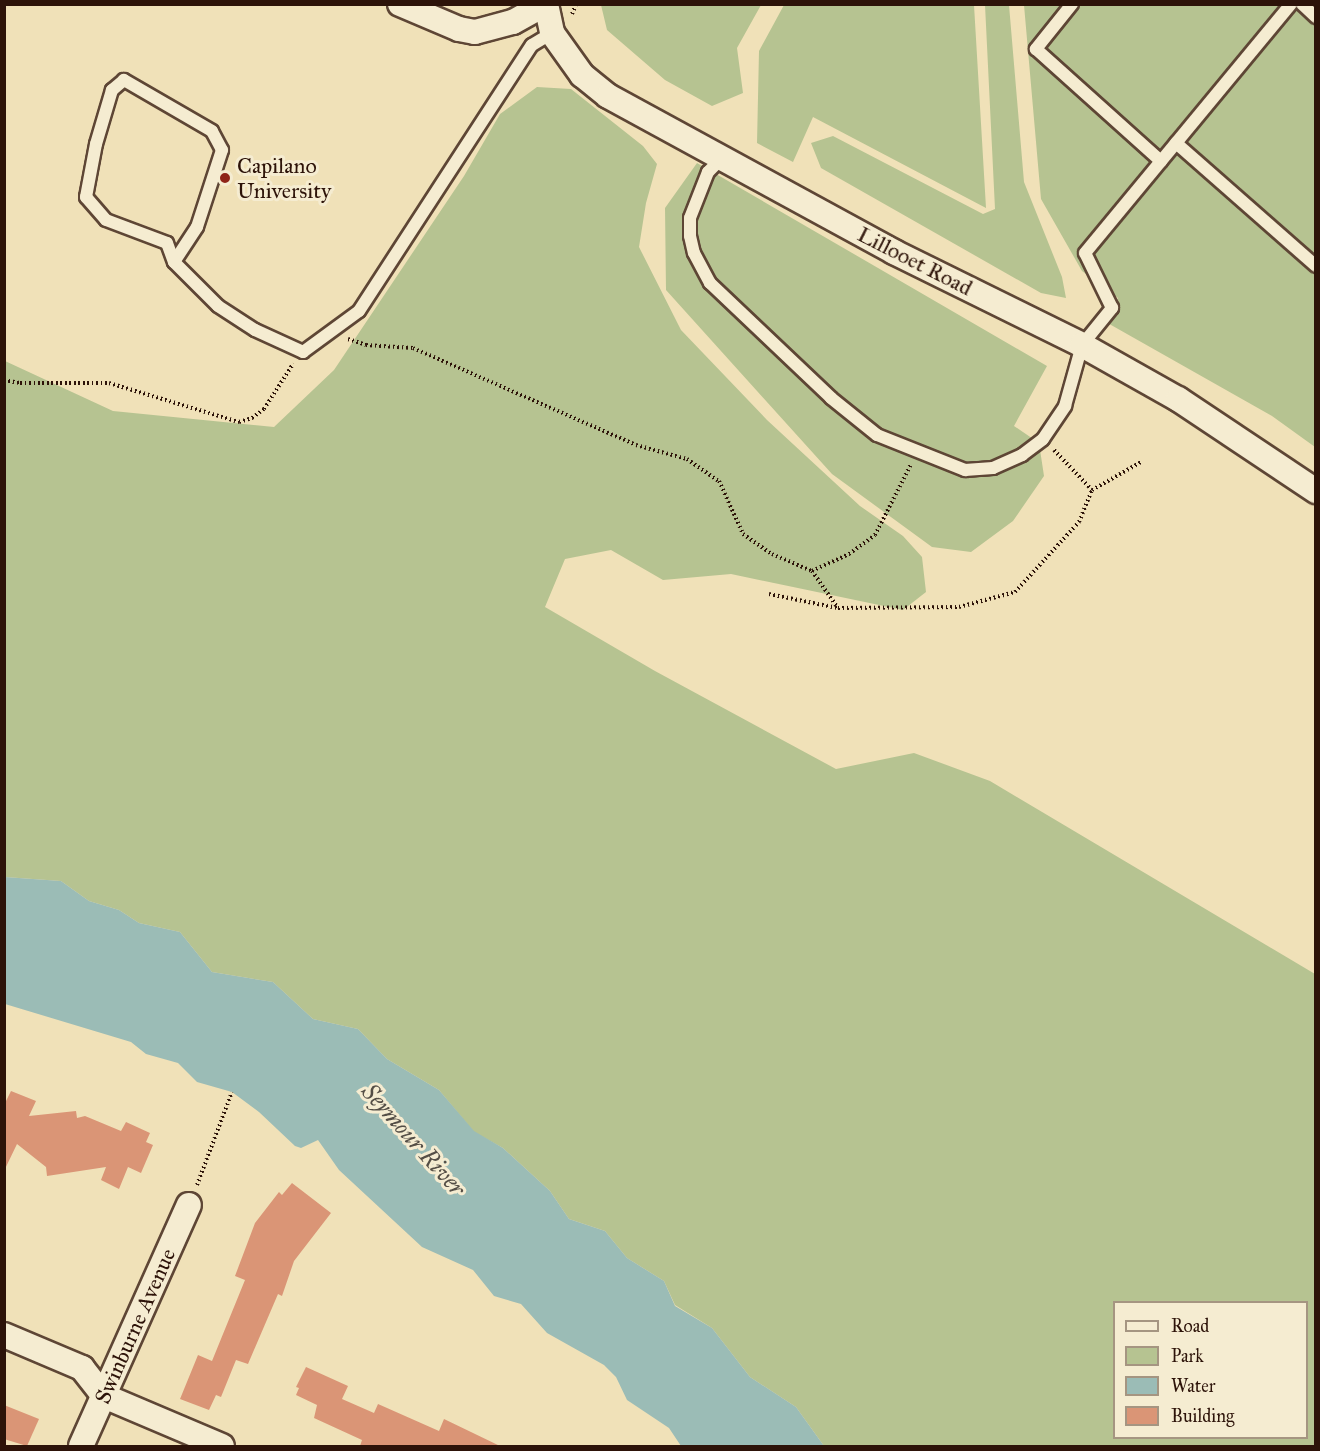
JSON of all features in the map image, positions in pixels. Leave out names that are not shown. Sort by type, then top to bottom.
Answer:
[{"type":"street","points":[[400,4],[459,29],[475,32],[513,22],[546,4]]},
{"type":"street","name":"Lillooet Road","points":[[546,4],[552,33],[582,75],[608,96],[894,252],[1082,345],[1178,399],[1316,491]]},
{"type":"street","name":"Swinburne Avenue","points":[[81,1446],[189,1205]]},
{"type":"street","points":[[4,1335],[82,1368],[104,1396],[222,1446]]},
{"type":"lane","points":[[1072,4],[1036,49],[1161,161]]},
{"type":"lane","points":[[722,158],[708,172],[690,218],[690,237],[701,269],[710,283],[831,398],[877,435],[965,470],[993,468],[1022,455],[1043,439],[1065,406],[1082,345],[1112,308],[1085,253],[1291,4]]},
{"type":"lane","points":[[1302,4],[1316,17]]},
{"type":"lane","points":[[174,262],[197,227],[222,150],[212,131],[124,80],[112,90],[96,144],[86,196],[106,220],[166,243],[174,262],[218,306],[255,330],[303,352],[359,311],[532,45],[552,33]]},
{"type":"lane","points":[[1176,143],[1316,266]]},
{"type":"path","points":[[331,333],[366,345],[413,348],[636,444],[687,459],[719,480],[743,534],[772,554],[812,571],[838,608]]},
{"type":"path","points":[[4,380],[109,383],[239,422],[252,418],[264,409],[303,352]]},
{"type":"path","points":[[1043,439],[1092,490]]},
{"type":"path","points":[[812,571],[849,554],[875,536],[918,452]]},
{"type":"path","points":[[769,594],[838,608],[960,607],[1015,591],[1079,522],[1092,490],[1141,462]]},
{"type":"path","points":[[189,1205],[232,1092]]},
{"type":"green space","points":[[601,5],[761,5],[737,48],[743,93],[712,106],[665,80],[607,30]]},
{"type":"green space","points":[[784,5],[974,5],[986,208],[813,117],[793,162],[757,143],[759,51]]},
{"type":"green space","points":[[985,5],[1009,5],[1024,182],[1062,277],[1066,298],[1041,293],[821,168],[811,143],[833,136],[983,214],[995,209]]},
{"type":"green space","points":[[1024,5],[1315,5],[1315,447],[1272,416],[1104,321],[1118,298],[1082,271],[1041,199]]},
{"type":"green space","points":[[537,87],[571,89],[643,146],[657,164],[646,203],[639,247],[681,330],[767,420],[860,506],[903,536],[922,557],[926,592],[903,610],[731,574],[663,580],[611,550],[565,559],[545,607],[655,671],[836,769],[914,753],[990,781],[1315,974],[1315,1446],[824,1446],[796,1407],[750,1377],[712,1328],[675,1305],[664,1281],[627,1258],[605,1231],[569,1219],[550,1191],[503,1148],[474,1132],[439,1090],[387,1059],[358,1029],[313,1019],[273,982],[212,972],[180,932],[139,923],[119,910],[89,901],[61,881],[5,877],[5,361],[113,411],[274,427],[334,370],[464,176],[500,114]]},
{"type":"green space","points":[[697,163],[1047,366],[1014,426],[1039,443],[1044,476],[1013,521],[971,552],[932,547],[832,474],[666,290],[665,208]]},
{"type":"water","name":"Seymour River","points":[[5,877],[61,881],[89,901],[119,910],[139,923],[180,932],[212,972],[273,982],[313,1019],[358,1029],[387,1059],[439,1090],[474,1131],[503,1148],[550,1191],[569,1219],[605,1231],[627,1258],[664,1281],[675,1306],[712,1328],[750,1377],[796,1407],[824,1446],[681,1446],[669,1428],[627,1400],[616,1377],[604,1365],[547,1333],[521,1304],[494,1296],[473,1270],[422,1247],[339,1170],[318,1140],[301,1148],[295,1146],[259,1112],[232,1092],[197,1082],[178,1063],[146,1054],[131,1042],[5,1004]]},
{"type":"building","points":[[11,1091],[36,1101],[29,1116],[76,1111],[77,1118],[85,1116],[121,1131],[126,1122],[150,1133],[146,1142],[153,1145],[141,1173],[128,1167],[119,1189],[101,1180],[106,1167],[47,1176],[46,1167],[17,1144],[4,1171],[4,1105]]},
{"type":"building","points":[[292,1183],[331,1213],[294,1261],[282,1296],[278,1294],[248,1364],[236,1360],[221,1397],[216,1395],[209,1410],[180,1399],[198,1355],[212,1361],[245,1280],[235,1276],[255,1223],[279,1192],[282,1195]]},
{"type":"building","points":[[306,1367],[348,1386],[342,1399],[374,1413],[378,1404],[439,1431],[444,1419],[500,1446],[360,1446],[362,1440],[314,1418],[317,1405],[296,1395],[299,1388],[296,1387]]},
{"type":"building","points":[[4,1405],[39,1419],[27,1446],[4,1439]]},
{"type":"place","name":"Capilano University","points":[[225,178]]}]
